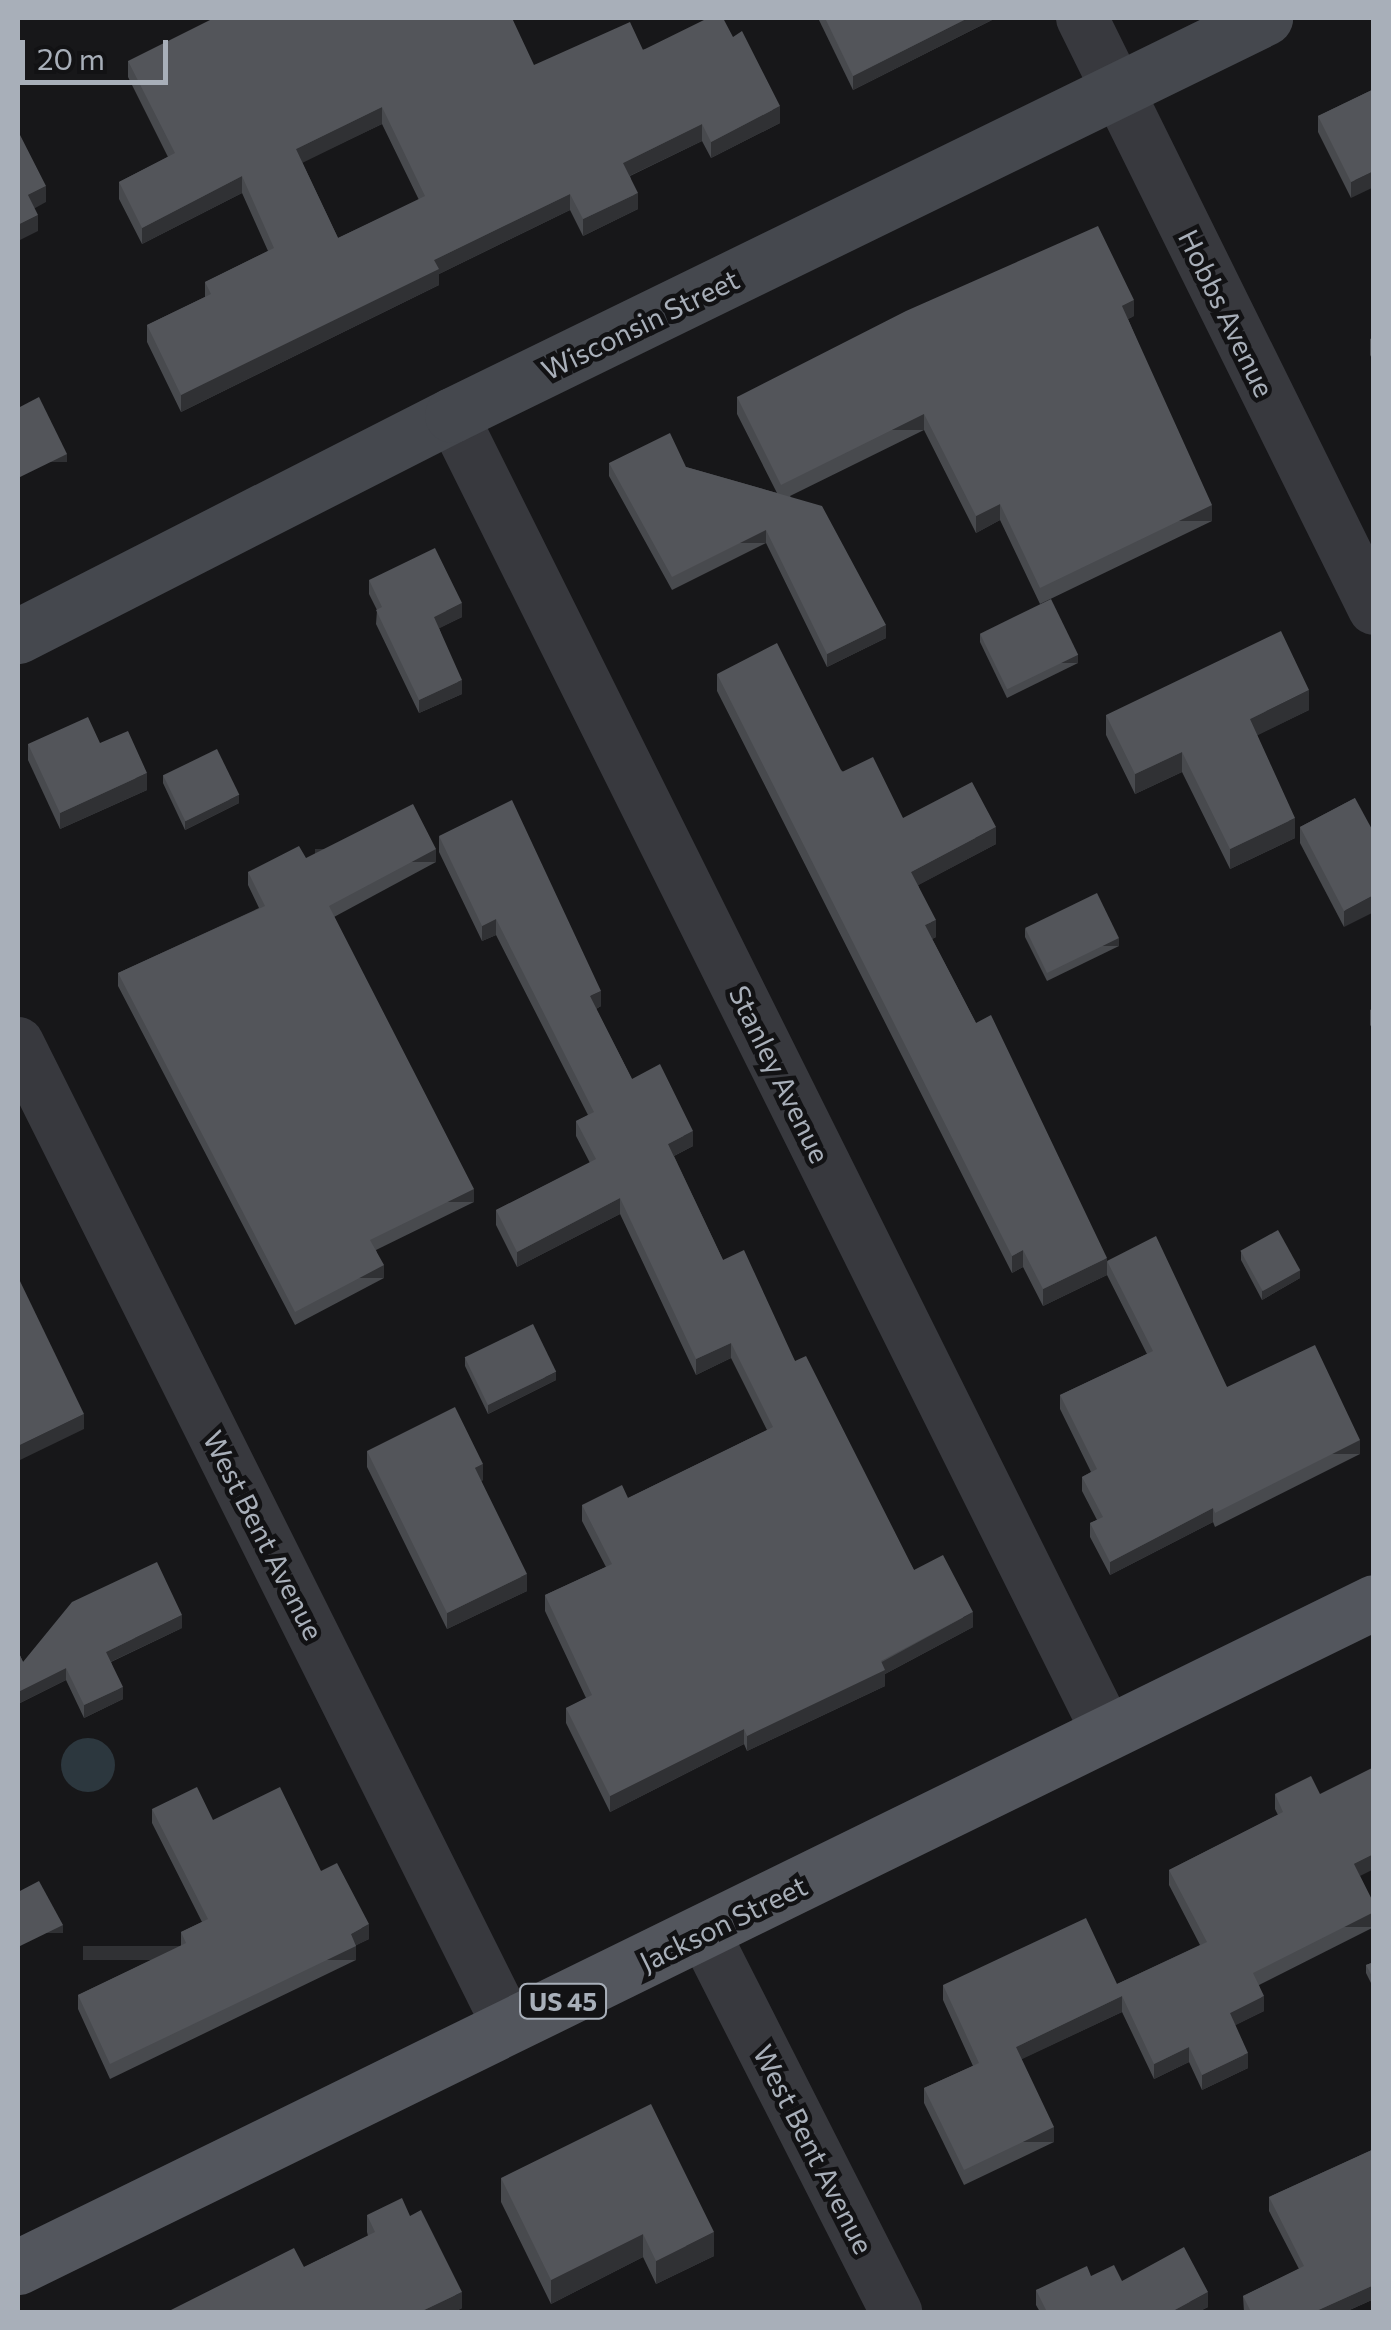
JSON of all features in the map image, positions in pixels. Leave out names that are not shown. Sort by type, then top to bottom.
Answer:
[{"type":"main road","name":"Jackson Street","points":[[18,2267],[1374,1602]]},
{"type":"street","name":"Hobbs Avenue","points":[[1082,18],[1374,609]]},
{"type":"street","name":"Wisconsin Street","points":[[18,636],[452,415],[1265,18]]},
{"type":"street","name":"Stanley Avenue","points":[[452,415],[1108,1733]]},
{"type":"street","name":"West Bent Avenue","points":[[18,1042],[509,2027]]},
{"type":"street","name":"West Bent Avenue","points":[[704,1933],[896,2312]]},
{"type":"shaded area","points":[[88,1738],[107,1746],[115,1765],[107,1784],[88,1792],[69,1784],[61,1765],[69,1746]]},
{"type":"building","points":[[214,18],[512,18],[534,65],[630,22],[643,50],[708,18],[723,18],[733,37],[742,31],[780,106],[711,142],[702,124],[623,163],[638,193],[583,219],[570,194],[434,260],[439,269],[181,395],[147,325],[211,294],[205,282],[274,248],[242,176],[142,228],[119,182],[175,153],[128,61]],"holes":[[[382,107],[425,196],[338,238],[296,149]]]},
{"type":"building","points":[[825,18],[968,18],[853,76]]},
{"type":"building","points":[[1374,89],[1374,171],[1351,182],[1318,116]]},
{"type":"building","points":[[18,131],[46,186],[28,195],[38,215],[18,225]]},
{"type":"building","points":[[1098,226],[1134,300],[1122,306],[1212,505],[1040,588],[1000,504],[976,516],[924,414],[781,485],[737,397],[906,311]]},
{"type":"building","points":[[39,397],[67,454],[18,478],[18,408]]},
{"type":"building","points":[[670,433],[686,467],[822,506],[886,625],[827,654],[766,530],[672,577],[609,463]]},
{"type":"building","points":[[435,548],[462,603],[434,617],[462,680],[419,700],[376,610],[382,607],[369,580]]},
{"type":"building","points":[[1051,599],[1078,655],[1007,689],[980,634]]},
{"type":"building","points":[[1281,631],[1309,690],[1250,719],[1295,818],[1230,849],[1182,752],[1135,774],[1106,715]]},
{"type":"building","points":[[777,643],[842,772],[873,757],[903,818],[972,782],[996,827],[911,872],[936,920],[925,925],[976,1023],[991,1015],[1107,1258],[1043,1289],[1023,1250],[1012,1256],[717,674]]},
{"type":"building","points":[[88,717],[100,743],[128,731],[147,773],[60,813],[28,744]]},
{"type":"building","points":[[217,749],[239,795],[185,821],[163,775]]},
{"type":"building","points":[[1355,798],[1374,833],[1374,895],[1344,911],[1300,827]]},
{"type":"building","points":[[512,800],[601,991],[590,996],[632,1079],[660,1064],[693,1131],[668,1144],[723,1260],[744,1250],[795,1361],[806,1356],[914,1570],[943,1555],[973,1612],[881,1661],[885,1670],[747,1736],[744,1729],[610,1796],[566,1708],[592,1695],[545,1595],[612,1564],[582,1505],[622,1485],[628,1498],[773,1427],[731,1343],[696,1359],[620,1198],[517,1252],[496,1210],[596,1159],[576,1121],[594,1112],[496,919],[482,926],[439,836]]},
{"type":"building","points":[[413,804],[436,849],[329,906],[474,1189],[370,1240],[384,1265],[295,1312],[118,973],[265,906],[248,872],[299,846],[306,858]]},
{"type":"building","points":[[1097,893],[1119,938],[1047,973],[1025,928]]},
{"type":"building","points":[[1278,1230],[1300,1270],[1263,1291],[1240,1251]]},
{"type":"building","points":[[1156,1236],[1227,1387],[1315,1345],[1360,1440],[1215,1513],[1213,1508],[1110,1562],[1090,1523],[1103,1517],[1082,1477],[1097,1469],[1060,1395],[1153,1351],[1107,1261]]},
{"type":"building","points":[[18,1277],[84,1414],[18,1446]]},
{"type":"building","points":[[533,1324],[556,1372],[488,1405],[465,1357]]},
{"type":"building","points":[[455,1407],[483,1464],[475,1468],[527,1574],[447,1613],[367,1451]]},
{"type":"building","points":[[157,1562],[182,1615],[106,1652],[123,1687],[84,1705],[66,1668],[18,1692],[18,1651],[23,1662],[72,1602]]},
{"type":"building","points":[[1374,1767],[1374,1854],[1354,1864],[1374,1904],[1374,1912],[1253,1973],[1264,1996],[1230,2013],[1248,2053],[1202,2075],[1189,2047],[1154,2064],[1122,1996],[1016,2047],[1054,2127],[964,2170],[924,2088],[979,2063],[943,1985],[1086,1918],[1117,1984],[1207,1942],[1169,1870],[1283,1812],[1275,1794],[1311,1776],[1320,1794]]},
{"type":"building","points":[[197,1787],[213,1820],[280,1787],[321,1871],[337,1863],[369,1924],[351,1934],[356,1946],[110,2064],[78,1995],[186,1943],[181,1932],[208,1919],[152,1809]]},
{"type":"building","points":[[39,1881],[63,1925],[18,1947],[18,1892]]},
{"type":"building","points":[[1374,1962],[1374,1980],[1366,1965]]},
{"type":"building","points":[[651,2104],[714,2232],[656,2261],[643,2234],[551,2280],[501,2178]]},
{"type":"building","points":[[1374,2149],[1374,2285],[1314,2312],[1251,2312],[1243,2296],[1304,2266],[1269,2197]]},
{"type":"building","points":[[402,2198],[410,2216],[421,2210],[462,2292],[420,2312],[167,2312],[294,2248],[304,2267],[375,2232],[367,2215]]},
{"type":"building","points":[[1184,2247],[1208,2292],[1171,2312],[1047,2312],[1036,2290],[1087,2266],[1091,2276],[1114,2265],[1122,2281]]}]
